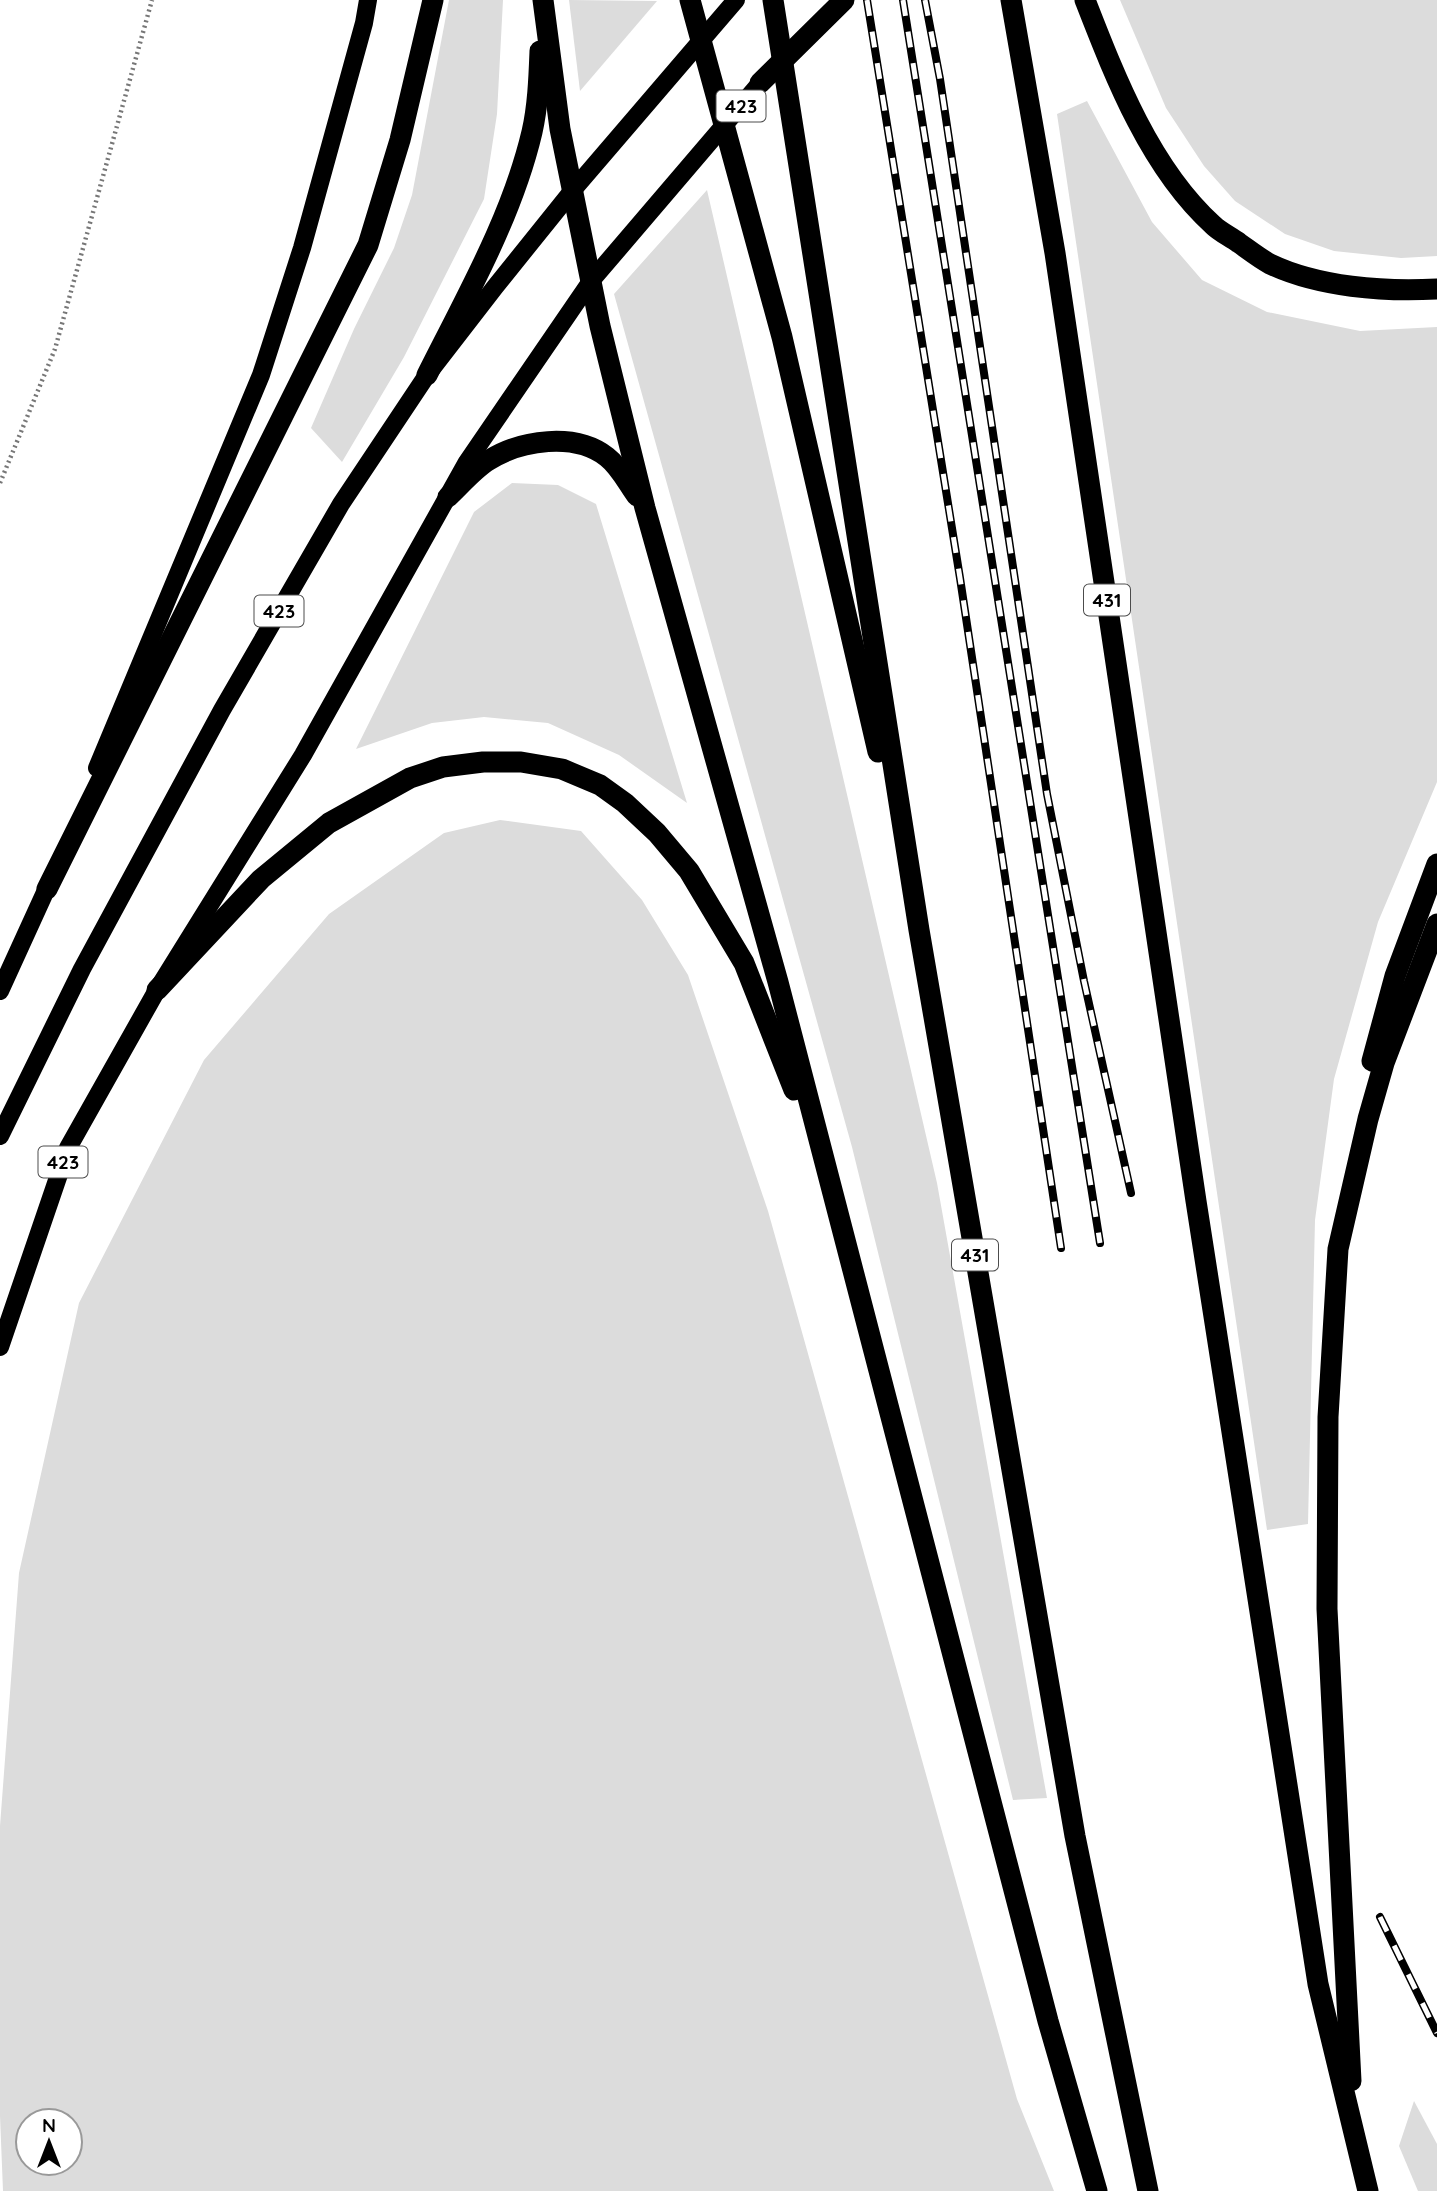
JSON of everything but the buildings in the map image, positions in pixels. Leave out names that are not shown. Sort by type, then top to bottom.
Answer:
[{"type":"highway","points":[[47,889],[368,245],[400,140],[433,0]]},
{"type":"highway","points":[[542,0],[561,129],[591,281],[645,508],[778,982],[1048,2021],[1097,2191]]},
{"type":"highway","points":[[428,374],[492,241],[516,182],[532,131],[539,75],[542,0]]},
{"type":"highway","points":[[691,0],[782,337],[919,929]]},
{"type":"highway","name":"431","points":[[773,0],[919,929],[1075,1836],[1148,2191]]},
{"type":"highway","points":[[760,83],[844,0]]},
{"type":"highway","name":"431","points":[[1011,0],[1055,253],[1191,1174],[1318,1984],[1368,2191]]},
{"type":"highway","points":[[1085,0],[1137,123],[1178,185],[1213,226],[1270,264],[1327,283],[1400,291],[1437,289]]},
{"type":"highway","points":[[448,497],[488,460],[517,447],[549,442],[581,444],[607,457],[645,508]]},
{"type":"highway","points":[[157,990],[261,878],[329,823],[410,778],[443,767],[483,762],[521,762],[562,769],[600,785],[625,803],[689,871],[744,963],[830,1182]]},
{"type":"highway","points":[[1347,1208],[1370,1065],[1395,976],[1437,864]]},
{"type":"highway","points":[[1354,2136],[1328,1609],[1328,1418],[1338,1248],[1384,1063],[1437,924]]},
{"type":"main road","points":[[0,990],[47,889],[261,374],[324,171],[368,0]]},
{"type":"main road","name":"423","points":[[0,1136],[82,969],[222,710],[341,504],[428,374],[573,190],[736,0]]},
{"type":"main road","name":"423","points":[[0,1347],[68,1148],[157,990],[303,755],[467,462],[591,281],[831,0]]},
{"type":"path","points":[[0,483],[55,349],[152,0]]},
{"type":"shaded area","points":[[449,0],[503,0],[497,114],[484,199],[404,357],[342,462],[311,428],[354,329],[394,248],[412,195]]},
{"type":"shaded area","points":[[569,0],[657,1],[580,91]]},
{"type":"shaded area","points":[[1120,0],[1437,0],[1437,256],[1401,258],[1334,251],[1285,234],[1235,201],[1204,166],[1166,108]]},
{"type":"shaded area","points":[[1087,101],[1152,222],[1202,280],[1267,312],[1360,331],[1437,327],[1437,782],[1378,922],[1334,1079],[1315,1220],[1308,1524],[1267,1530],[1057,114]]},
{"type":"shaded area","points":[[707,190],[937,1183],[1047,1798],[1013,1800],[852,1147],[614,294]]},
{"type":"shaded area","points":[[512,483],[558,485],[596,504],[687,803],[619,755],[548,723],[484,717],[432,723],[356,749],[474,512]]},
{"type":"shaded area","points":[[500,820],[581,831],[642,900],[688,975],[768,1211],[1017,2099],[1054,2191],[3,2191],[0,2116],[0,1826],[19,1573],[79,1303],[204,1060],[329,914],[444,833]]},
{"type":"shaded area","points":[[1414,2101],[1437,2144],[1437,2191],[1418,2191],[1399,2146]]},
{"type":"railway","points":[[867,0],[960,578],[1061,1248]]},
{"type":"railway","points":[[903,0],[1100,1243]]},
{"type":"railway","points":[[925,0],[940,79],[1047,794],[1084,981],[1131,1193]]},
{"type":"railway","points":[[1380,1917],[1437,2033]]}]
